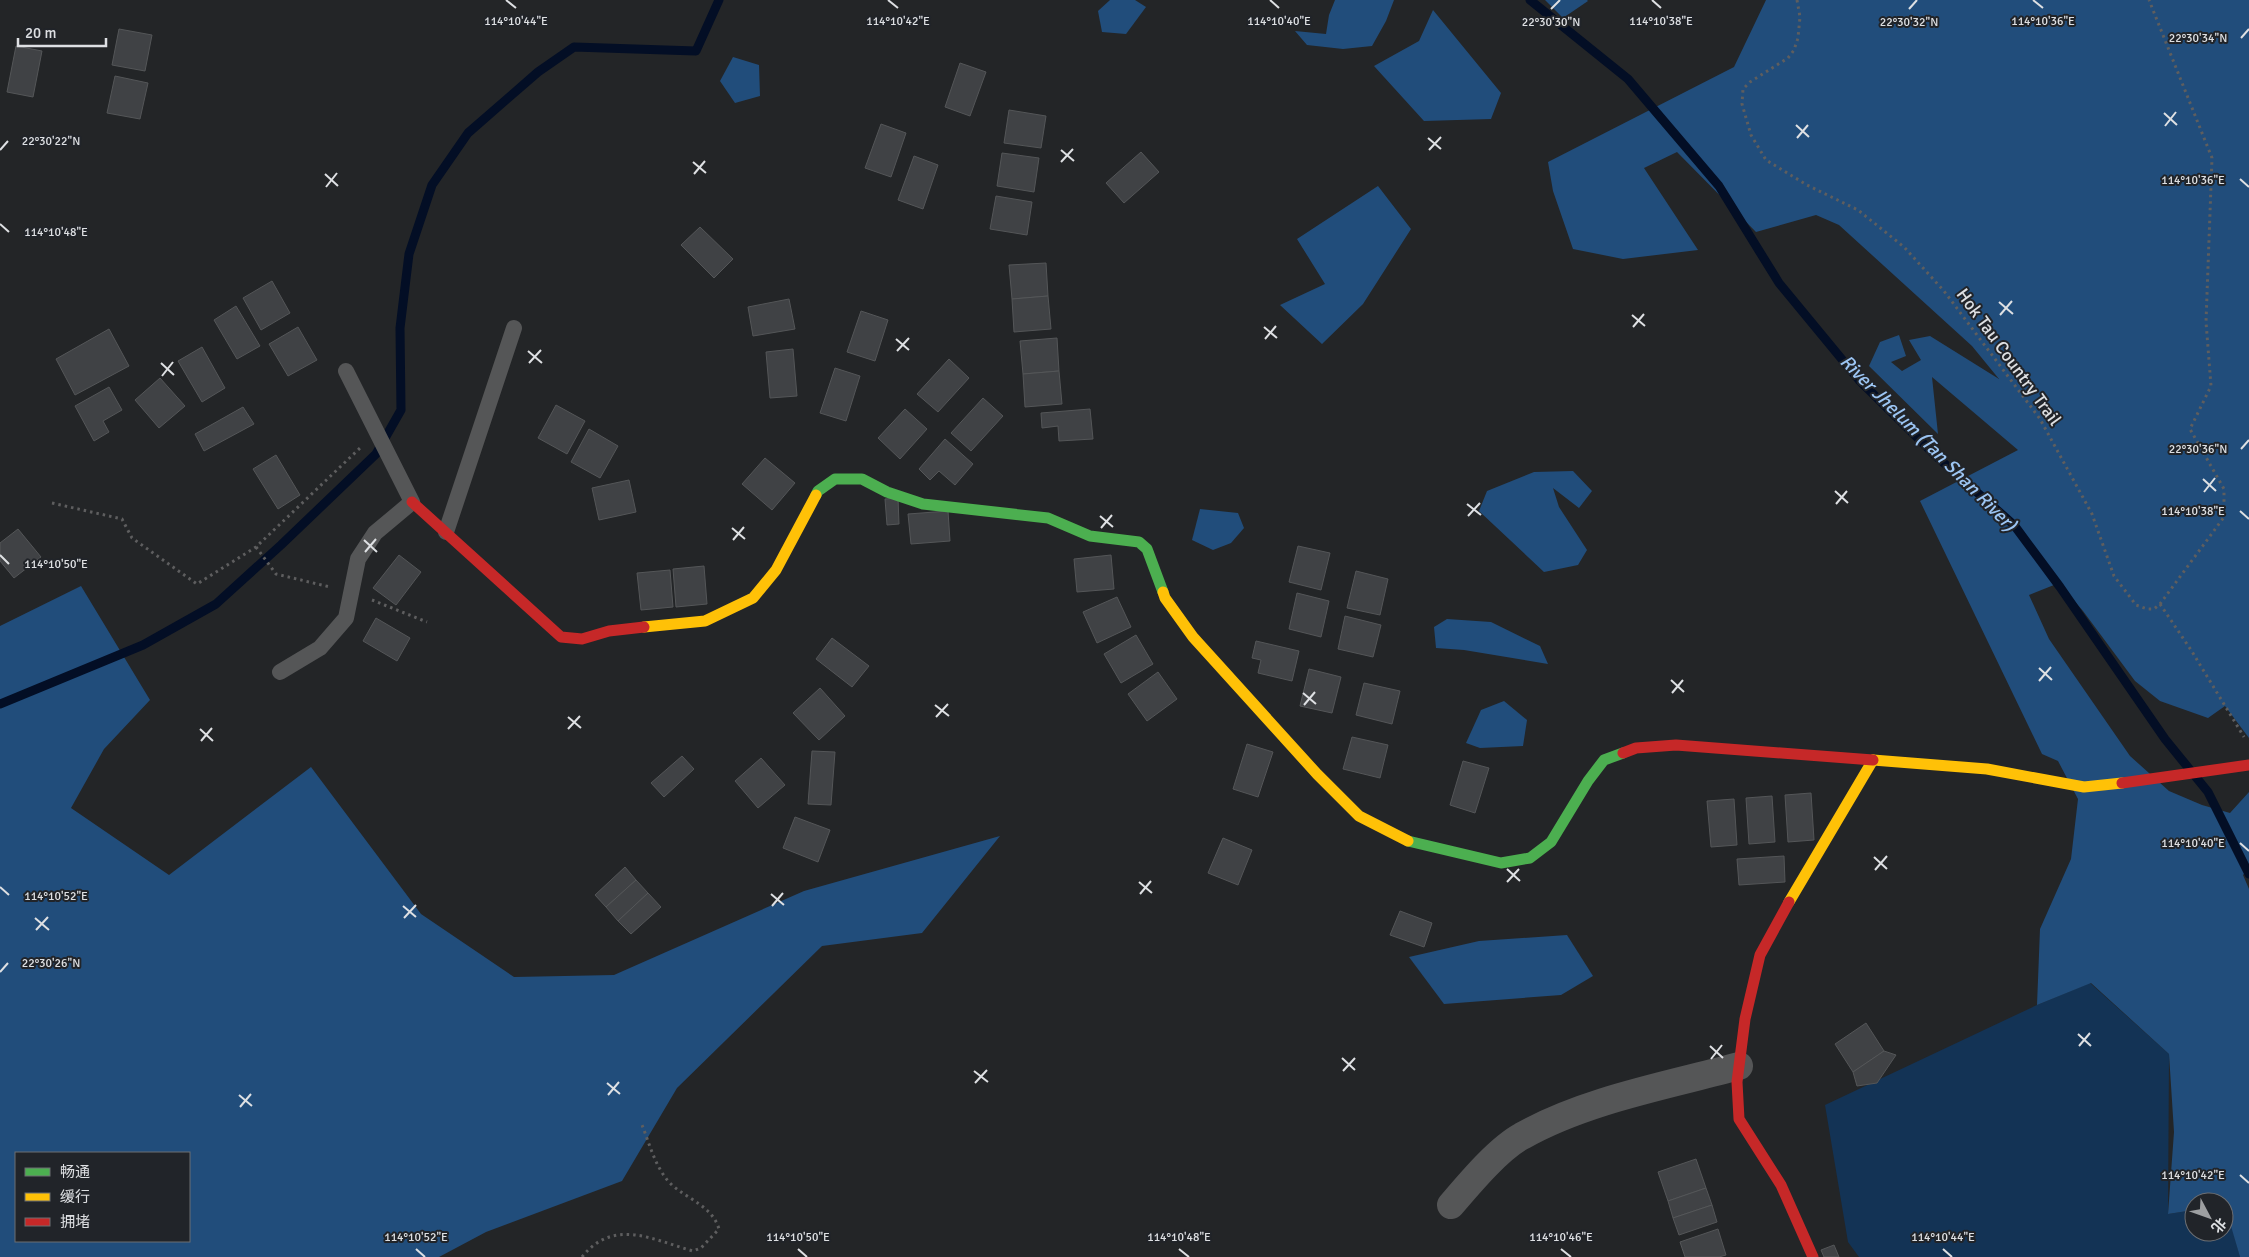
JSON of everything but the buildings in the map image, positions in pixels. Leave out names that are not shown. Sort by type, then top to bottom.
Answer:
[{"type":"street","points":[[412,502],[561,637],[582,639],[609,631],[704,621],[733,609],[752,598],[776,570],[818,491],[834,480],[862,479],[887,492],[923,504],[1048,518],[1090,536],[1138,542],[1147,550],[1165,598],[1192,637],[1317,774],[1359,816],[1406,840],[1501,863],[1530,858],[1551,842],[1588,781],[1604,760],[1636,748],[1676,745],[1986,769],[2084,787],[2168,778],[2249,765]]},
{"type":"street","points":[[1813,1257],[1780,1185],[1739,1119],[1737,1082],[1745,1019],[1760,956],[1782,914],[1873,760]]},
{"type":"street","points":[[1451,1205],[1484,1168],[1521,1136],[1591,1106],[1739,1066]]},
{"type":"lane","points":[[446,532],[514,328]]},
{"type":"lane","points":[[280,672],[320,648],[346,618],[358,559],[375,533],[412,502],[346,371]]},
{"type":"path","name":"Hok Tau Country Trail","points":[[1797,0],[1800,17],[1798,38],[1794,50],[1788,58],[1750,82],[1744,89],[1742,104],[1751,135],[1766,160],[1806,185],[1858,210],[1904,248],[1944,291],[2040,419],[2092,514],[2114,576],[2136,605],[2147,609],[2154,609],[2160,604]]},
{"type":"path","points":[[2149,0],[2212,158],[2206,322],[2211,386],[2190,429],[2224,489],[2224,517],[2160,604],[2191,650],[2244,738]]},
{"type":"path","points":[[52,503],[122,519],[132,538],[197,584],[256,547],[377,432]]},
{"type":"path","points":[[256,547],[276,574]]},
{"type":"path","points":[[582,1257],[597,1242],[616,1234],[636,1234],[693,1252],[701,1248],[719,1230],[716,1219],[671,1184],[656,1162],[642,1125]]},
{"type":"shaded area","points":[[1110,0],[1135,0],[1146,7],[1126,34],[1102,32],[1098,11]]},
{"type":"shaded area","points":[[1335,0],[1394,0],[1386,21],[1372,46],[1343,49],[1307,45],[1295,31],[1326,34],[1329,15]]},
{"type":"shaded area","points":[[1545,0],[1587,0],[1588,1],[1563,18]]},
{"type":"shaded area","points":[[1766,0],[2249,0],[2249,738],[2225,706],[2208,718],[2160,701],[2135,681],[2083,611],[2059,583],[2029,595],[2049,639],[2130,756],[2169,791],[2202,805],[2230,813],[2249,792],[2249,868],[2243,875],[2249,889],[2249,1257],[2240,1257],[2234,1236],[2234,1192],[2184,1192],[2184,1212],[2168,1214],[2174,1132],[2169,1054],[2091,983],[2037,1005],[2040,929],[2071,859],[2078,799],[2058,761],[2042,754],[1920,501],[2018,450],[1932,377],[1938,434],[1869,366],[1880,342],[1899,335],[1906,356],[1891,362],[1902,371],[1921,360],[1909,340],[1930,336],[1999,379],[1972,346],[1839,225],[1816,215],[1756,232],[1677,152],[1644,168],[1698,250],[1623,259],[1573,249],[1553,191],[1548,162],[1734,67]]},
{"type":"shaded area","points":[[1433,10],[1501,93],[1491,119],[1424,121],[1374,66],[1419,41]]},
{"type":"shaded area","points":[[733,57],[759,65],[760,96],[735,103],[720,81]]},
{"type":"shaded area","points":[[1378,186],[1411,229],[1363,304],[1322,344],[1280,305],[1325,284],[1297,239]]},
{"type":"shaded area","points":[[1573,471],[1592,491],[1579,508],[1553,488],[1559,507],[1587,550],[1578,565],[1544,572],[1479,511],[1487,491],[1534,472]]},
{"type":"shaded area","points":[[1200,509],[1238,513],[1244,528],[1231,543],[1213,550],[1192,540]]},
{"type":"shaded area","points":[[81,586],[150,700],[104,749],[71,808],[169,875],[311,767],[421,914],[514,977],[614,975],[804,891],[1000,836],[922,933],[822,946],[677,1088],[622,1181],[486,1232],[439,1257],[0,1257],[0,626]]},
{"type":"shaded area","points":[[1447,619],[1491,622],[1540,646],[1548,664],[1464,650],[1436,648],[1434,627]]},
{"type":"shaded area","points":[[1504,701],[1527,720],[1523,746],[1480,748],[1466,743],[1481,710]]},
{"type":"shaded area","points":[[1567,935],[1593,976],[1561,995],[1444,1004],[1409,957],[1479,941]]},
{"type":"shaded area","points":[[2090,983],[2169,1054],[2168,1214],[2184,1212],[2184,1242],[2234,1242],[2234,1234],[2240,1257],[1859,1257],[1848,1242],[1825,1105],[2037,1005]]},
{"type":"waterway","points":[[0,704],[143,645],[216,604],[376,454],[401,410],[400,328],[409,254],[432,185],[468,133],[538,72],[574,47],[696,51],[719,0]]},
{"type":"waterway","name":"River Jhelum (Tan Shan River)","points":[[1530,0],[1628,79],[1719,186],[1779,283],[1859,380],[1937,457],[2014,525],[2060,587],[2165,739],[2208,792],[2249,874]]},
{"type":"traffic: fast","points":[[816,495],[818,491],[835,479],[862,479],[887,492],[923,504],[1048,518],[1090,536],[1139,542],[1147,549],[1163,592]]},
{"type":"traffic: fast","points":[[1408,841],[1501,863],[1530,858],[1551,842],[1588,781],[1604,760],[1623,753]]},
{"type":"traffic: slow","points":[[644,627],[705,621],[753,598],[776,570],[816,495]]},
{"type":"traffic: slow","points":[[1163,592],[1165,598],[1193,637],[1317,774],[1359,816],[1408,841]]},
{"type":"traffic: slow","points":[[1873,760],[1987,769],[2084,787],[2122,783]]},
{"type":"traffic: slow","points":[[1789,902],[1873,760]]},
{"type":"traffic: jam","points":[[412,502],[561,637],[582,639],[609,631],[644,627]]},
{"type":"traffic: jam","points":[[1623,753],[1636,748],[1676,745],[1873,760]]},
{"type":"traffic: jam","points":[[2122,783],[2249,765]]},
{"type":"traffic: jam","points":[[1789,902],[1760,955],[1745,1019],[1737,1082],[1739,1119],[1781,1185],[1813,1257]]}]
